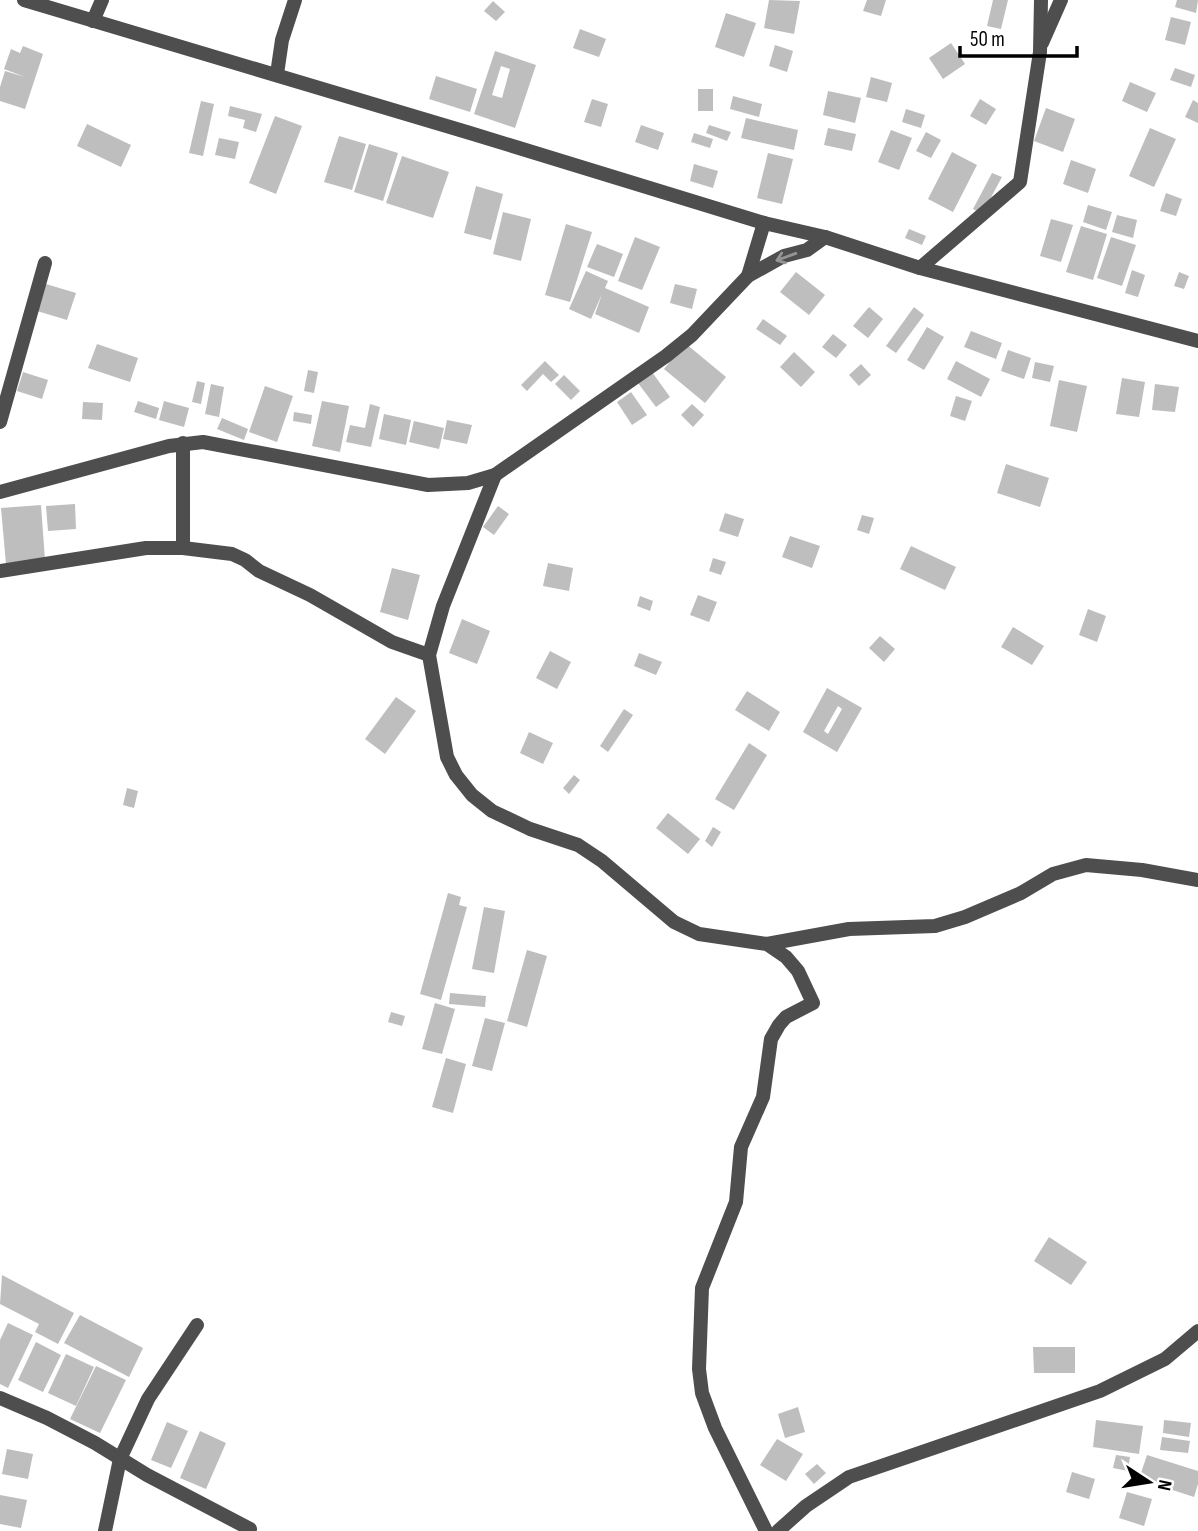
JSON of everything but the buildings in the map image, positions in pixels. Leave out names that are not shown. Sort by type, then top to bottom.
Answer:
[{"type":"street","points":[[24,0],[764,223],[825,237],[920,268],[1198,341]]},
{"type":"street","points":[[93,21],[102,0]]},
{"type":"street","points":[[276,74],[282,40],[295,0]]},
{"type":"street","points":[[920,268],[1020,182],[1040,47],[1041,0]]},
{"type":"street","points":[[1040,47],[1060,0]]},
{"type":"street","points":[[748,276],[764,223]]},
{"type":"street","points":[[0,492],[183,443],[203,442],[428,485],[468,483],[495,474],[666,356],[692,335],[748,276],[784,256],[807,250],[825,237]]},
{"type":"street","points":[[0,422],[45,263]]},
{"type":"street","points":[[183,443],[183,548]]},
{"type":"street","points":[[495,474],[443,606],[429,655],[447,757],[456,775],[472,795],[492,811],[530,829],[578,845],[674,922],[699,934],[767,944],[849,929],[935,926],[965,917],[1021,893],[1054,874],[1086,865],[1142,870],[1198,880]]},
{"type":"street","points":[[0,571],[146,548],[183,548],[232,554],[392,642],[429,655]]},
{"type":"street","points":[[766,1531],[709,1412],[699,1382],[699,1369],[702,1288],[734,1209],[741,1147],[763,1097],[771,1039],[786,1017],[813,1003],[798,971],[786,957],[767,944]]},
{"type":"street","points":[[106,1531],[120,1459],[148,1399],[197,1325]]},
{"type":"street","points":[[778,1531],[806,1506],[849,1477],[1100,1391],[1165,1359],[1198,1331]]},
{"type":"street","points":[[0,1398],[95,1443],[250,1529]]}]
